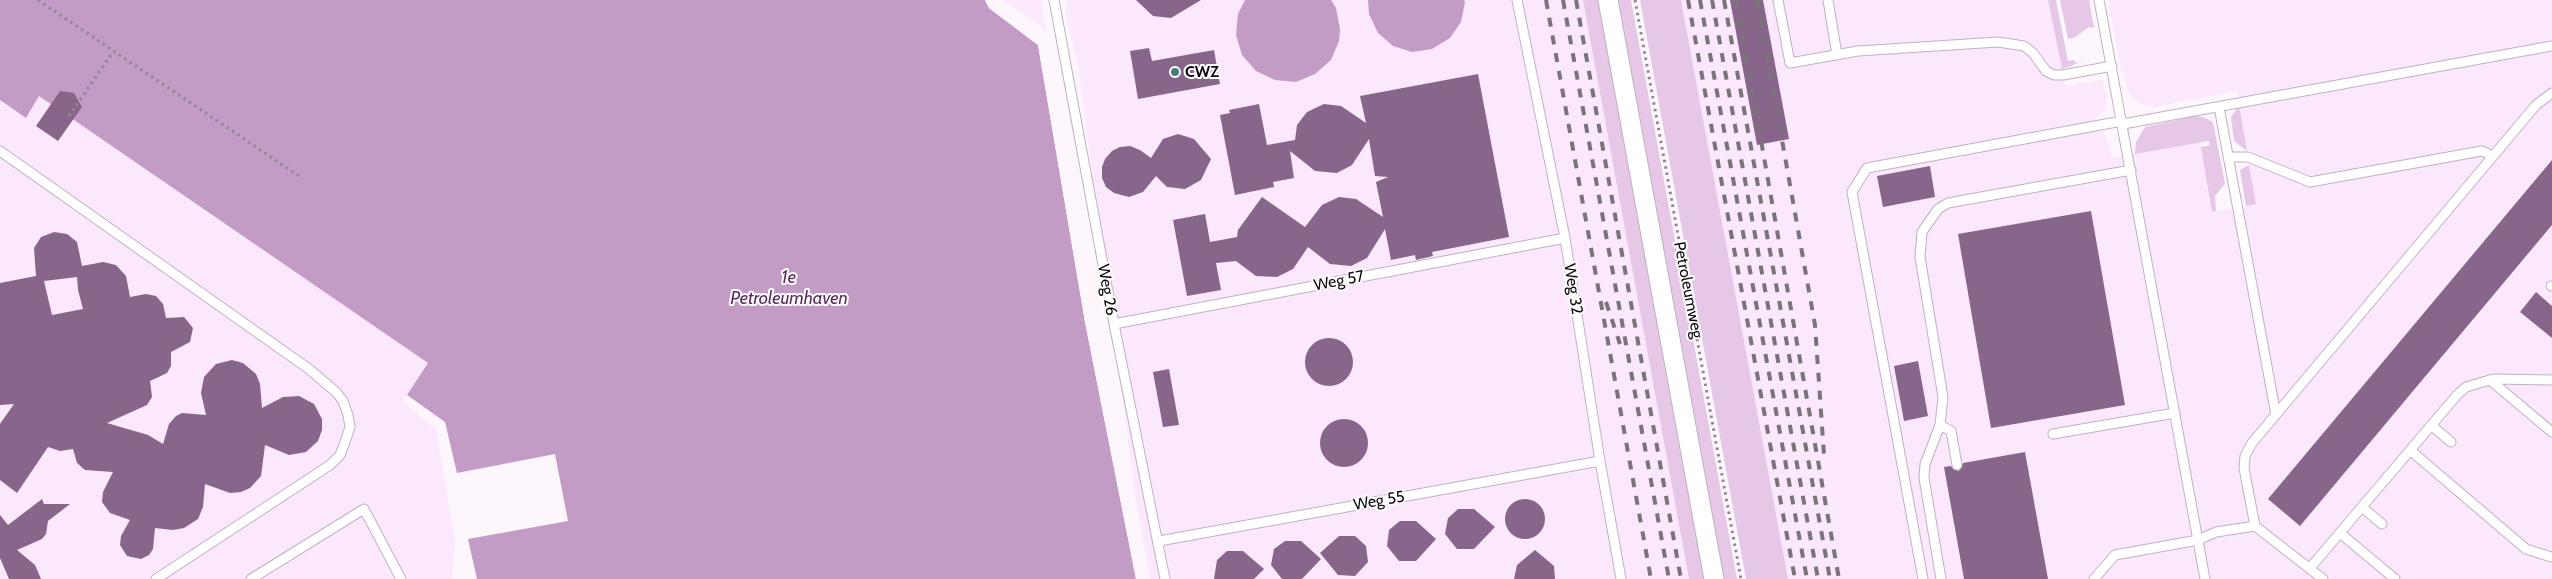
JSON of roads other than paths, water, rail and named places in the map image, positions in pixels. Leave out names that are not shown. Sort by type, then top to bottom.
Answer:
[{"type":"street","name":"Petroleumweg","points":[[1608,0],[1714,579]]},
{"type":"lane","name":"Weg 26","points":[[1054,0],[1114,324],[1159,541],[1165,579]]},
{"type":"lane","name":"Weg 32","points":[[1516,0],[1565,238],[1600,461],[1621,579]]},
{"type":"lane","points":[[1778,0],[1790,63],[1876,49],[1998,42],[2024,46],[2034,53],[2046,71],[2054,75],[2112,66]]},
{"type":"lane","points":[[1828,0],[1837,55]]},
{"type":"lane","points":[[2099,0],[2206,579]]},
{"type":"lane","points":[[1923,579],[1852,192],[1868,168],[2219,107],[2552,46]]},
{"type":"lane","points":[[2323,579],[2255,526],[2244,468],[2245,456],[2252,443],[2536,105],[2552,93]]},
{"type":"lane","points":[[2219,107],[2276,415]]},
{"type":"lane","points":[[0,151],[315,373],[336,392],[348,415],[350,427],[340,455],[325,470],[156,579]]},
{"type":"lane","points":[[2228,157],[2248,157],[2310,182],[2482,151],[2493,156]]},
{"type":"lane","points":[[1941,579],[1924,478],[1925,464],[1940,425],[1943,397],[1919,244],[1928,220],[1938,209],[1948,203],[2131,170]]},
{"type":"lane","name":"Weg 57","points":[[1114,324],[1565,238]]},
{"type":"lane","points":[[2310,568],[2466,387],[2490,380],[2552,380]]},
{"type":"lane","points":[[2490,380],[2552,432]]},
{"type":"lane","points":[[2053,434],[2175,413]]},
{"type":"lane","points":[[1940,425],[1951,431],[1957,464]]},
{"type":"lane","points":[[2432,425],[2451,442]]},
{"type":"lane","points":[[2410,450],[2526,550],[2551,558]]},
{"type":"lane","name":"Weg 55","points":[[1159,541],[1600,461]]},
{"type":"lane","points":[[2362,507],[2382,524]]},
{"type":"lane","points":[[251,579],[364,509],[401,579]]},
{"type":"lane","points":[[2094,579],[2115,555],[2198,540],[2216,532],[2255,526]]},
{"type":"lane","points":[[2340,532],[2395,579]]},
{"type":"water","name":"1e Petroleumhaven","points":[[0,0],[985,0],[989,8],[1038,45],[1085,322],[1136,579],[477,579],[468,539],[568,521],[555,454],[457,473],[445,422],[407,395],[428,363],[39,96],[26,118],[0,100]]},
{"type":"water","points":[[1245,0],[1331,0],[1336,8],[1340,29],[1339,41],[1331,60],[1315,74],[1296,82],[1275,80],[1256,71],[1242,55],[1236,35],[1238,14]]},
{"type":"water","points":[[1368,0],[1464,0],[1465,2],[1461,22],[1450,38],[1432,49],[1412,52],[1393,46],[1378,33],[1369,14]]},
{"type":"railway","points":[[1546,0],[1651,579]]},
{"type":"railway","points":[[1563,0],[1669,579]]},
{"type":"railway","points":[[1576,0],[1681,579]]},
{"type":"railway","points":[[1688,0],[1795,579]]},
{"type":"railway","points":[[1700,0],[1807,579]]},
{"type":"railway","points":[[1712,0],[1818,579]]},
{"type":"railway","points":[[1724,0],[1830,579]]},
{"type":"railway","points":[[1736,0],[1839,579]]},
{"type":"railway","points":[[1757,0],[1815,325],[1824,455]]},
{"type":"railway","points":[[1606,302],[1620,344]]},
{"type":"place","name":"CWZ","points":[[1175,72]]}]
